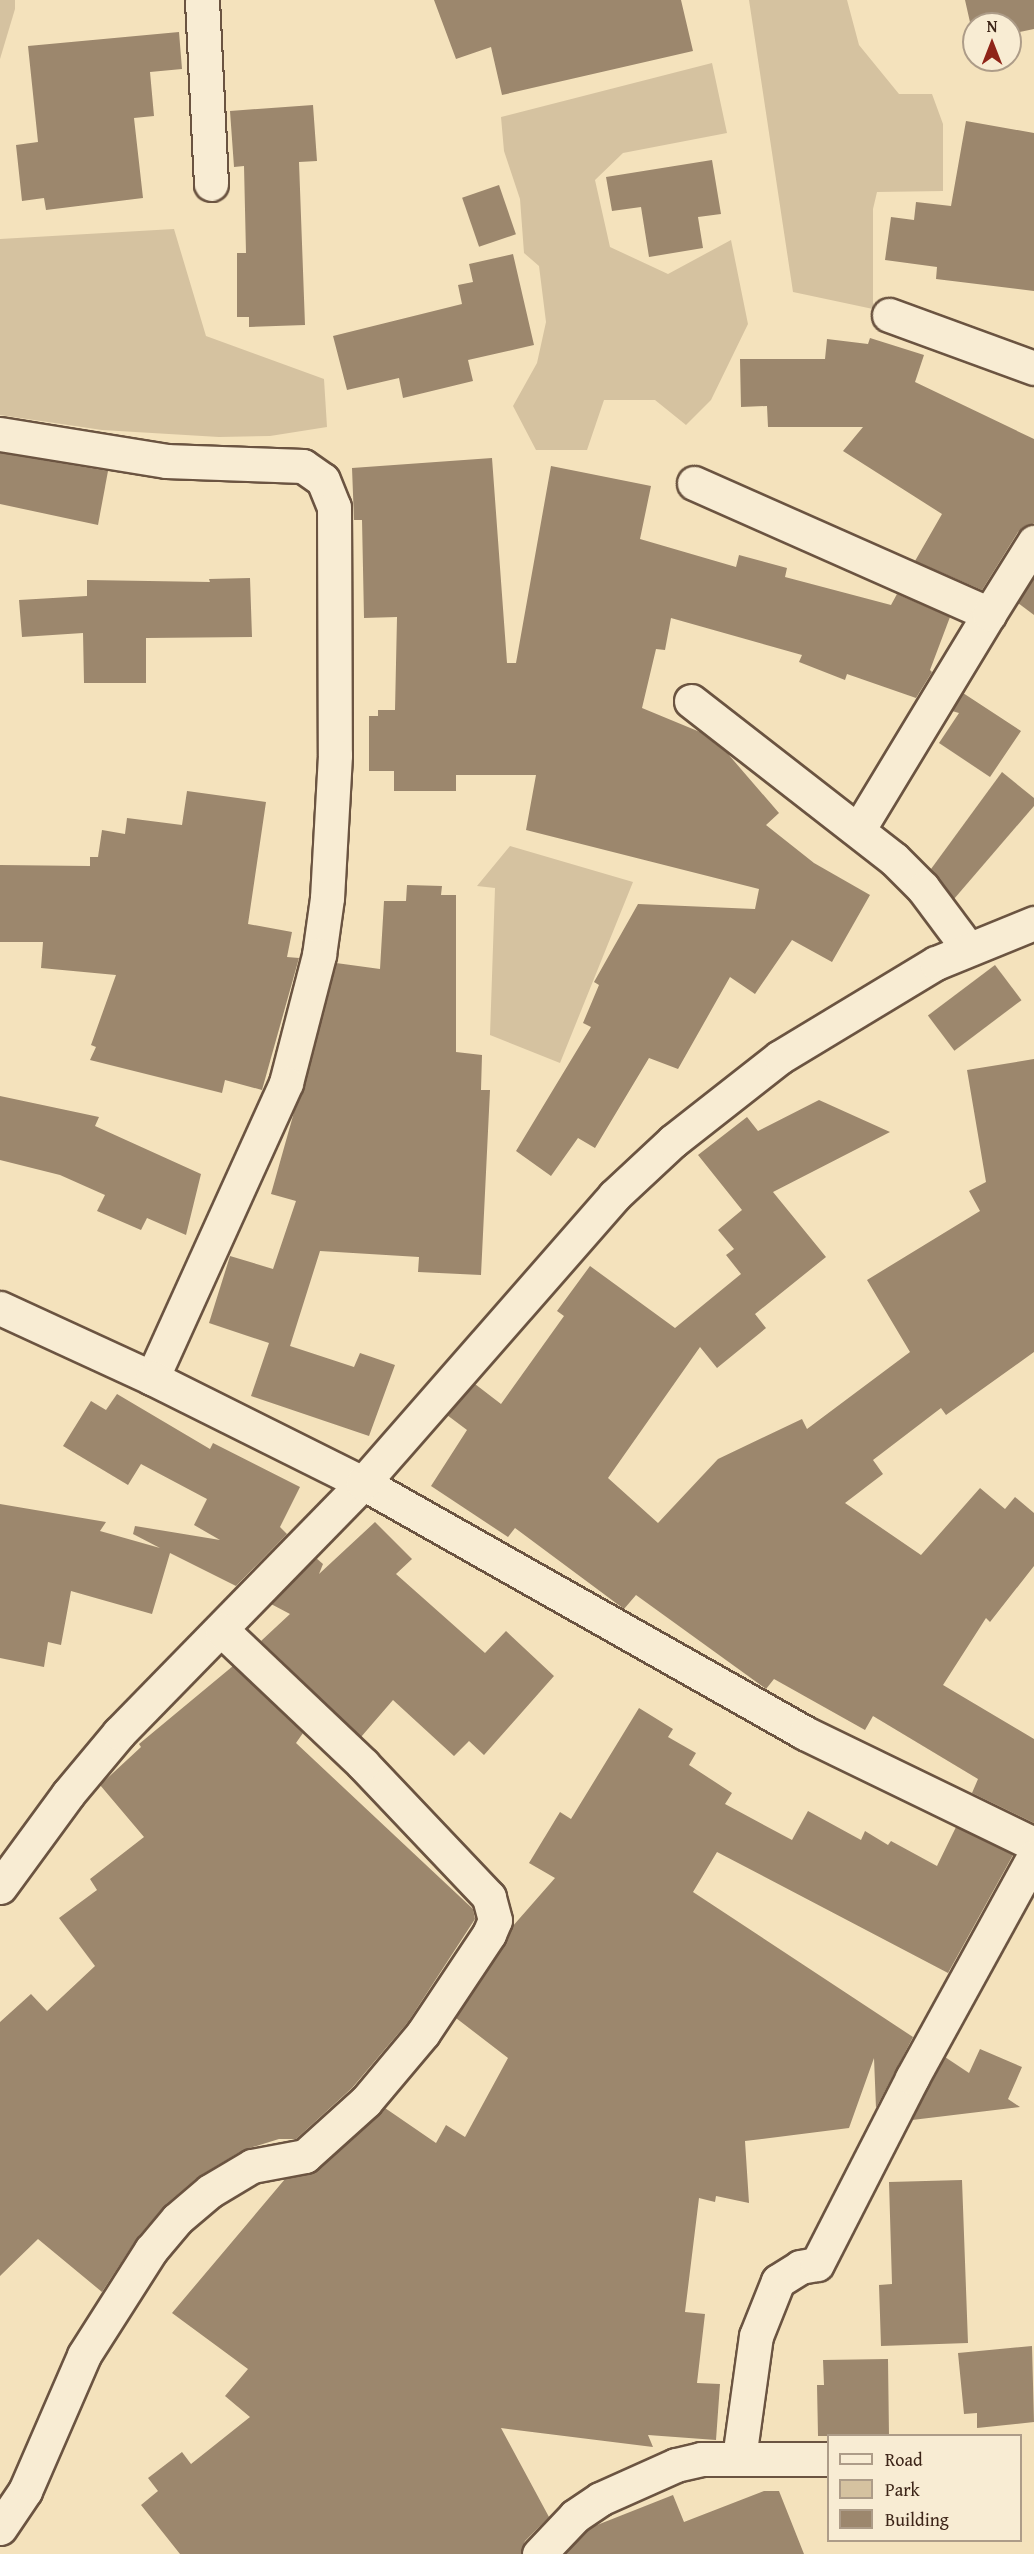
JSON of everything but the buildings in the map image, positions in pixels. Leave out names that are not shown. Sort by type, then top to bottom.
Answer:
[{"type":"street","points":[[202,0],[211,184]]},
{"type":"street","points":[[889,315],[1034,368]]},
{"type":"street","points":[[0,434],[166,461],[303,466],[323,480],[334,507],[336,755],[327,898],[319,956],[286,1083],[152,1378]]},
{"type":"street","points":[[694,483],[989,615]]},
{"type":"street","points":[[859,829],[1034,542]]},
{"type":"street","points":[[691,701],[859,829],[923,888],[967,947]]},
{"type":"street","points":[[0,1887],[68,1794],[119,1733],[363,1483],[614,1196],[674,1140],[780,1057],[967,947],[1034,923]]},
{"type":"street","points":[[0,1308],[152,1378],[363,1483],[806,1733],[1034,1844]]},
{"type":"street","points":[[0,2528],[25,2491],[84,2355],[151,2250],[177,2219],[210,2191],[252,2166],[304,2156],[366,2101],[423,2033],[489,1934],[495,1920],[492,1902],[482,1889],[363,1764],[222,1630]]},
{"type":"street","points":[[739,2458],[756,2336],[778,2281],[800,2267],[817,2264],[912,2078],[1034,1856]]},
{"type":"street","points":[[539,2554],[575,2516],[629,2484],[701,2459],[827,2459]]},
{"type":"green space","points":[[0,0],[15,0],[15,9],[0,59]]},
{"type":"green space","points":[[749,0],[847,0],[859,45],[899,94],[932,94],[943,124],[943,191],[877,192],[873,209],[873,309],[793,292]]},
{"type":"green space","points":[[712,63],[727,133],[623,153],[595,180],[610,247],[668,274],[731,240],[748,324],[711,400],[686,425],[655,400],[604,400],[587,450],[536,450],[513,406],[537,363],[546,322],[539,266],[524,253],[520,199],[504,151],[501,117]]},
{"type":"green space","points":[[174,229],[206,336],[324,379],[327,427],[270,436],[219,437],[102,430],[0,415],[0,239]]},
{"type":"green space","points":[[510,846],[633,882],[560,1063],[490,1035],[495,888],[477,886]]}]
